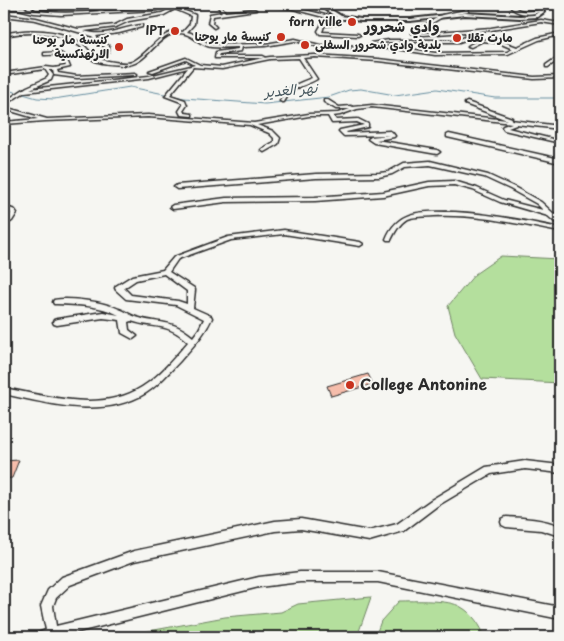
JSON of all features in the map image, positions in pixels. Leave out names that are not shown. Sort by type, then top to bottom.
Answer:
[{"type":"main road","points":[[319,4],[339,18],[362,20],[410,20],[466,14],[535,16],[540,14],[541,11],[536,4]]},
{"type":"street","points":[[4,8],[79,4]]},
{"type":"street","points":[[21,8],[58,15],[156,8],[171,4]]},
{"type":"street","points":[[78,30],[116,26],[124,21],[163,14],[182,4]]},
{"type":"street","points":[[218,4],[224,13]]},
{"type":"street","points":[[252,4],[295,8],[339,18],[335,23],[323,25],[321,33],[358,34]]},
{"type":"street","points":[[435,5],[447,4]]},
{"type":"street","points":[[465,4],[467,11],[445,16],[413,33],[497,29],[545,21],[560,24]]},
{"type":"street","points":[[510,4],[512,8],[520,12],[541,11]]},
{"type":"street","points":[[58,15],[62,6]]},
{"type":"street","points":[[89,8],[94,7],[104,12]]},
{"type":"street","points":[[4,35],[23,31],[64,37],[78,42],[91,58],[125,64],[134,63],[167,35],[185,32],[192,24],[193,15],[176,8]]},
{"type":"street","points":[[214,26],[210,23],[211,15],[254,10]]},
{"type":"street","points":[[4,15],[36,19],[94,35],[119,32],[141,26]]},
{"type":"street","points":[[354,47],[389,41],[443,42],[467,39],[469,35],[466,30]]},
{"type":"street","points":[[185,32],[209,46],[265,45],[295,40],[320,46],[410,50],[443,54],[504,53],[538,39],[560,34]]},
{"type":"street","points":[[94,35],[96,40],[105,44],[108,48],[107,52],[101,56],[100,61]]},
{"type":"street","points":[[470,46],[482,40],[500,42],[517,49]]},
{"type":"street","points":[[443,42],[454,45]]},
{"type":"street","points":[[240,45],[239,50],[217,54],[216,57],[257,56],[270,58],[300,57],[378,60],[534,78],[560,77]]},
{"type":"street","points":[[4,74],[68,67],[67,62],[57,53],[45,54]]},
{"type":"street","points":[[282,101],[288,91],[297,84],[315,79],[300,57]]},
{"type":"street","points":[[547,66],[560,57]]},
{"type":"street","points":[[25,92],[142,78],[198,65],[218,68],[232,67],[270,58]]},
{"type":"street","points":[[54,69],[58,75],[79,77],[133,74],[158,70],[186,59],[198,65]]},
{"type":"street","points":[[192,66],[168,94],[183,101],[184,104],[181,111],[183,114],[202,115],[220,121]]},
{"type":"street","points":[[4,104],[29,88],[49,79],[51,76],[46,68]]},
{"type":"street","points":[[326,101],[338,108],[379,106],[560,128]]},
{"type":"street","points":[[467,103],[517,122]]},
{"type":"street","points":[[4,104],[48,120]]},
{"type":"street","points":[[248,124],[309,115],[330,115],[363,106]]},
{"type":"street","points":[[330,115],[334,122],[358,120],[366,124],[362,128],[342,131],[346,135],[390,133],[392,136],[372,139],[374,141],[437,152]]},
{"type":"street","points":[[4,123],[148,116],[220,121],[248,124],[271,132],[276,136],[276,143],[264,150]]},
{"type":"street","points":[[560,128],[510,124],[505,127],[512,132],[560,142]]},
{"type":"street","points":[[449,136],[560,161]]},
{"type":"street","points":[[177,187],[316,176],[379,175],[390,173],[404,165],[430,164],[486,176],[539,203],[560,224]]},
{"type":"street","points":[[173,207],[226,200],[315,199],[383,194],[430,184],[454,183],[475,189],[502,201],[560,217]]},
{"type":"street","points":[[4,208],[10,209],[14,213],[10,220],[4,224]]},
{"type":"street","points":[[389,239],[393,229],[407,217],[434,214],[471,214],[504,218],[560,230]]},
{"type":"street","points":[[4,391],[82,404],[122,400],[138,394],[154,384],[202,332],[208,318],[190,307],[178,303],[129,297],[118,288],[134,278],[165,272],[176,258],[230,238],[284,232],[360,244]]},
{"type":"street","points":[[165,272],[191,290],[190,307]]},
{"type":"street","points":[[57,302],[90,304],[114,309],[135,320]]},
{"type":"street","points":[[57,322],[102,315],[124,318],[171,325],[181,330],[192,342]]},
{"type":"street","points":[[124,318],[125,332],[133,336]]},
{"type":"street","points":[[560,469],[525,465],[489,470],[434,503],[400,528],[369,536],[301,524],[275,526],[134,556],[66,581],[52,594],[47,606],[47,635],[259,582],[300,577],[378,577],[560,613]]},
{"type":"street","points":[[506,522],[526,523],[553,528],[560,532]]},
{"type":"green space","points":[[501,256],[560,259],[560,383],[482,379],[455,333],[448,306],[475,274]]},
{"type":"green space","points":[[371,597],[357,637],[122,637],[225,617],[281,612],[298,604]]},
{"type":"green space","points":[[399,601],[431,601],[456,604],[472,616],[479,624],[485,637],[375,637],[381,621]]},
{"type":"building","name":"College Antonine","points":[[368,374],[373,384],[331,396],[327,386]]},
{"type":"building","points":[[19,460],[12,478],[4,479],[4,461]]},
{"type":"waterway","name":"نهر الغدير","points":[[23,94],[37,98],[54,99],[130,87],[184,98],[265,104],[329,97],[349,90],[361,89],[395,95],[437,89],[495,98],[560,98]]},
{"type":"waterway","name":"نهر الغدير","points":[[4,89],[18,93]]},
{"type":"place","name":"forn ville","points":[[352,22]]},
{"type":"place","name":"IPT","points":[[175,31]]},
{"type":"place","name":"كنيسة مار يوحنا","points":[[281,37]]},
{"type":"place","name":"مارت تقلا","points":[[457,38]]},
{"type":"place","name":"بلدية وادي شحرور السفلى","points":[[305,45]]},
{"type":"place","name":"كنيسة مار يوحنا الارثهذكسية","points":[[119,47]]},
{"type":"place","name":"College Antonine","points":[[350,385]]},
{"type":"district","name":"وادي شحرور","points":[[402,27]]}]
